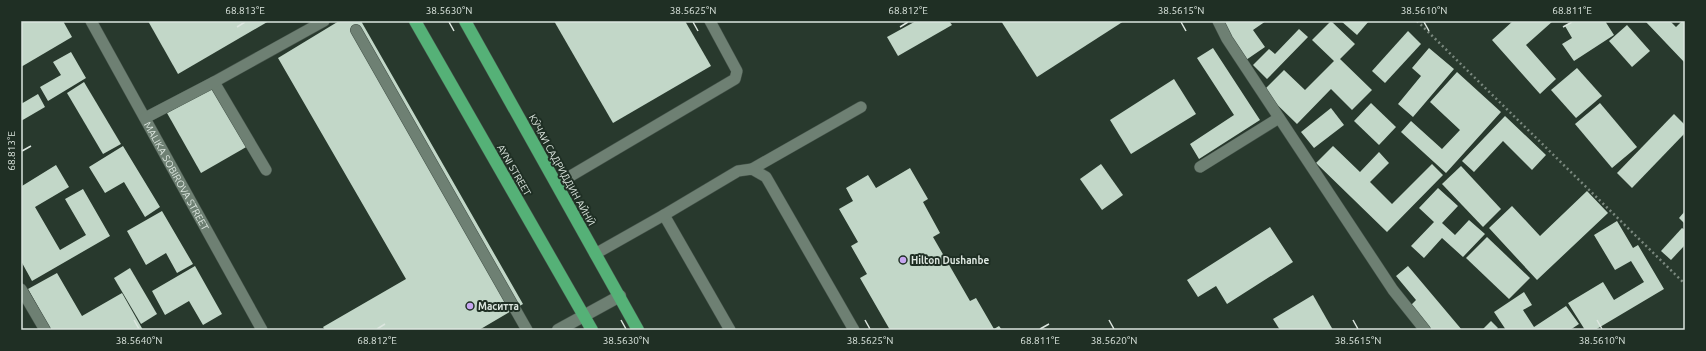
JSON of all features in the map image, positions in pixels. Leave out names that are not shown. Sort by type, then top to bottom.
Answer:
[{"type":"highway","name":"AYNI STREET","points":[[415,21],[592,330]]},
{"type":"highway","name":"КӮЧАИ САДРИДДИН АЙНӢ","points":[[465,21],[638,330]]},
{"type":"street","points":[[558,330],[620,296]]},
{"type":"lane","name":"MALIKA SOBIROVA STREET","points":[[90,21],[262,330]]},
{"type":"lane","points":[[145,118],[214,82],[324,21]]},
{"type":"lane","points":[[557,184],[735,79],[737,71],[710,21]]},
{"type":"lane","points":[[1218,21],[1227,39],[1393,290],[1425,330]]},
{"type":"lane","points":[[356,30],[528,330]]},
{"type":"lane","points":[[214,82],[266,170]]},
{"type":"lane","points":[[595,254],[738,171],[752,169],[861,107]]},
{"type":"lane","points":[[1200,167],[1279,118]]},
{"type":"lane","points":[[752,169],[766,177],[854,330]]},
{"type":"lane","points":[[664,215],[730,330]]},
{"type":"lane","points":[[21,289],[45,330]]},
{"type":"path","points":[[1417,21],[1685,284]]},
{"type":"building","points":[[21,21],[63,21],[72,37],[21,67]]},
{"type":"building","points":[[148,21],[269,21],[178,74]]},
{"type":"building","points":[[339,21],[361,21],[523,304],[479,330],[325,330],[323,327],[406,279],[278,58]]},
{"type":"building","points":[[554,21],[685,21],[711,66],[613,123]]},
{"type":"building","points":[[916,21],[949,21],[952,25],[898,56],[887,37]]},
{"type":"building","points":[[1001,21],[1124,21],[1037,77]]},
{"type":"building","points":[[1223,21],[1266,21],[1253,30],[1265,47],[1246,60],[1220,23]]},
{"type":"building","points":[[1331,21],[1355,44],[1340,59],[1372,90],[1352,110],[1331,89],[1297,124],[1263,91],[1284,70],[1305,90],[1334,61],[1312,40]]},
{"type":"building","points":[[1341,21],[1369,21],[1357,35]]},
{"type":"building","points":[[1513,21],[1553,21],[1526,45],[1556,79],[1540,94],[1492,40]]},
{"type":"building","points":[[1573,21],[1605,21],[1614,35],[1574,61],[1562,44],[1572,38],[1565,26]]},
{"type":"building","points":[[1670,21],[1676,27],[1682,21],[1685,21],[1685,63],[1646,22]]},
{"type":"building","points":[[1627,25],[1650,51],[1632,67],[1609,41]]},
{"type":"building","points":[[1299,29],[1308,37],[1267,79],[1253,65],[1269,49],[1275,54]]},
{"type":"building","points":[[1408,31],[1421,44],[1385,83],[1372,71]]},
{"type":"building","points":[[1213,48],[1260,120],[1199,159],[1190,144],[1234,115],[1197,58]]},
{"type":"building","points":[[1429,48],[1454,69],[1413,117],[1398,104],[1421,76],[1412,68]]},
{"type":"building","points":[[71,52],[86,78],[48,101],[40,87],[61,75],[53,62]]},
{"type":"building","points":[[1577,68],[1602,96],[1576,118],[1551,90]]},
{"type":"building","points":[[1457,72],[1501,112],[1446,173],[1401,132],[1411,121],[1442,149],[1460,130],[1430,102]]},
{"type":"building","points":[[1174,79],[1196,114],[1131,154],[1110,120]]},
{"type":"building","points":[[84,82],[121,144],[103,154],[67,93]]},
{"type":"building","points":[[213,86],[248,146],[201,173],[167,113]]},
{"type":"building","points":[[38,94],[45,107],[21,121],[21,104]]},
{"type":"building","points":[[1371,103],[1396,127],[1379,145],[1354,121]]},
{"type":"building","points":[[1600,103],[1637,147],[1612,168],[1575,124]]},
{"type":"building","points":[[1331,108],[1344,125],[1314,148],[1301,132]]},
{"type":"building","points":[[1674,114],[1685,125],[1685,133],[1632,188],[1617,173]]},
{"type":"building","points":[[1505,116],[1546,155],[1532,170],[1503,141],[1474,172],[1462,161]]},
{"type":"building","points":[[123,146],[160,207],[145,217],[124,182],[105,193],[89,167]]},
{"type":"building","points":[[1333,146],[1360,172],[1379,152],[1389,163],[1370,182],[1392,204],[1432,164],[1443,175],[1387,232],[1316,163]]},
{"type":"building","points":[[1101,164],[1123,195],[1102,210],[1080,179]]},
{"type":"building","points":[[56,165],[69,187],[35,207],[60,250],[86,235],[65,199],[83,189],[110,236],[32,281],[21,261],[21,184],[22,186]]},
{"type":"building","points":[[1461,166],[1501,209],[1483,227],[1442,184]]},
{"type":"building","name":"Hilton Dushanbe","points":[[910,168],[928,199],[923,202],[940,233],[933,237],[970,301],[976,298],[994,329],[999,326],[1002,330],[890,330],[860,278],[867,274],[851,246],[858,242],[839,209],[853,201],[846,188],[868,175],[876,188]]},
{"type":"building","points":[[1438,188],[1458,206],[1442,223],[1455,235],[1469,220],[1485,234],[1463,257],[1442,238],[1424,258],[1411,246],[1434,222],[1419,208]]},
{"type":"building","points":[[1587,191],[1608,213],[1537,280],[1489,228],[1512,206],[1540,236]]},
{"type":"building","points":[[162,211],[193,264],[177,273],[166,253],[146,265],[127,231]]},
{"type":"building","points":[[1685,211],[1685,224],[1679,218]]},
{"type":"building","points":[[1617,221],[1633,248],[1638,245],[1664,289],[1595,330],[1585,330],[1568,303],[1603,282],[1614,300],[1644,282],[1631,261],[1615,270],[1594,235]]},
{"type":"building","points":[[1270,227],[1293,262],[1227,304],[1216,286],[1198,297],[1187,280]]},
{"type":"building","points":[[1682,228],[1685,230],[1685,245],[1671,260],[1661,251]]},
{"type":"building","points":[[1487,237],[1530,278],[1509,299],[1466,258]]},
{"type":"building","points":[[195,266],[222,314],[203,325],[189,301],[165,315],[152,291]]},
{"type":"building","points":[[1408,266],[1462,330],[1432,330],[1411,305],[1416,300],[1396,276]]},
{"type":"building","points":[[130,268],[157,314],[141,324],[114,278]]},
{"type":"building","points":[[57,273],[82,316],[122,293],[143,330],[51,330],[28,289]]},
{"type":"building","points":[[1524,292],[1532,305],[1523,310],[1534,327],[1566,306],[1579,324],[1570,330],[1506,330],[1494,312]]},
{"type":"building","points":[[1313,295],[1333,330],[1280,330],[1273,319]]},
{"type":"building","points":[[1491,321],[1498,328],[1496,330],[1482,330]]},
{"type":"place","name":"Hilton Dushanbe","points":[[903,260]]},
{"type":"place","name":"Маситта","points":[[470,306]]}]
